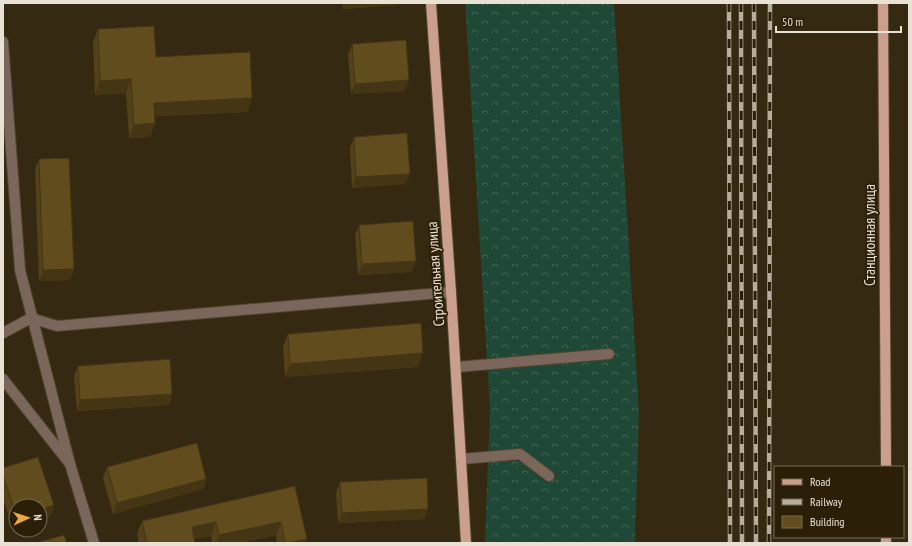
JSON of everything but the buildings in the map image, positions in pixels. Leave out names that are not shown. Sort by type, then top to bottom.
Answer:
[{"type":"main road","name":"Строительная улица","points":[[431,3],[456,367],[466,543]]},
{"type":"main road","name":"Станционная улица","points":[[883,3],[886,466]]},
{"type":"street","points":[[3,42],[5,105],[20,270],[31,318],[70,464],[94,543]]},
{"type":"street","points":[[3,333],[31,318],[57,326],[451,292]]},
{"type":"street","points":[[456,367],[609,354]]},
{"type":"street","points":[[3,379],[70,464]]},
{"type":"street","points":[[462,460],[520,454],[549,476]]},
{"type":"green space","points":[[465,3],[614,3],[639,413],[635,543],[485,543],[490,409]]},
{"type":"railway","points":[[729,3],[730,543]]},
{"type":"railway","points":[[741,3],[742,543]]},
{"type":"railway","points":[[754,3],[756,543]]},
{"type":"railway","points":[[769,543],[770,3]]}]
